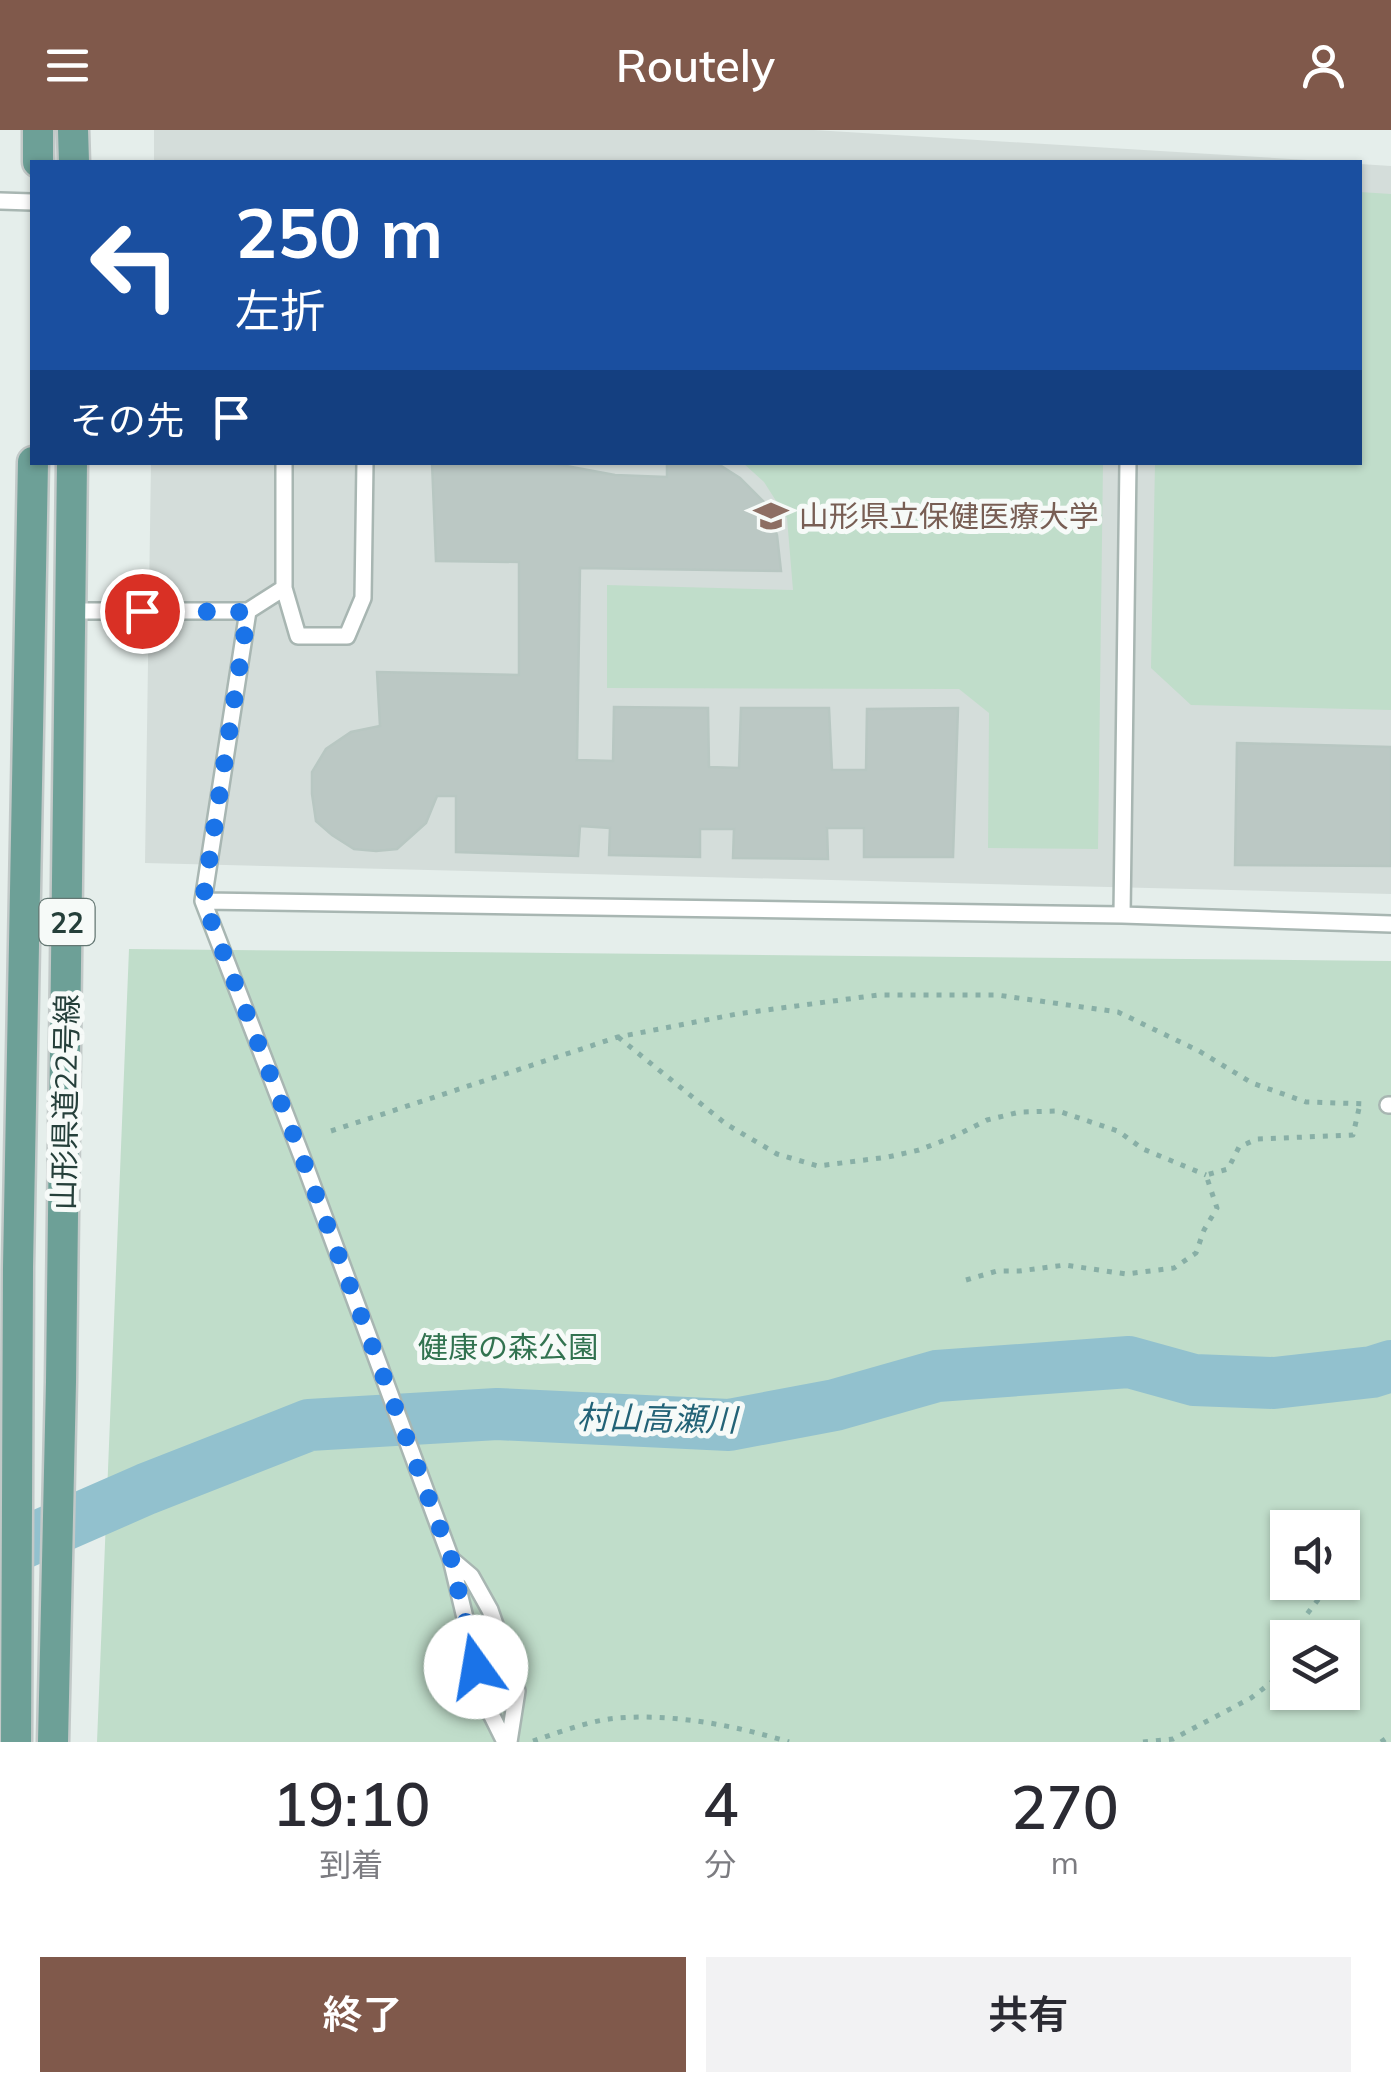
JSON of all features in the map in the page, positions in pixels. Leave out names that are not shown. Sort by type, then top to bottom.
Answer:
[{"type":"main road","points":[[38,130],[38,160]]},
{"type":"main road","points":[[74,130],[74,160]]},
{"type":"main road","name":"山形県道22号線","points":[[16,1742],[18,1334],[9,1266],[32,465]]},
{"type":"main road","name":"山形県道22号線","points":[[53,1742],[72,465]]},
{"type":"lane","points":[[0,201],[30,202]]},
{"type":"lane","points":[[284,465],[284,588],[298,636],[346,636],[363,598],[365,465]]},
{"type":"lane","points":[[1122,915],[1128,465]]},
{"type":"lane","points":[[72,610],[248,612],[284,588]]},
{"type":"lane","points":[[248,612],[203,900],[451,1558],[485,1702],[507,1742]]},
{"type":"lane","points":[[203,900],[1122,915],[1391,924]]},
{"type":"lane","points":[[451,1558],[471,1576],[490,1610],[517,1691],[507,1742]]},
{"type":"path","points":[[331,1131],[618,1037],[737,1014],[878,996],[998,995],[1118,1012],[1199,1051],[1252,1084],[1306,1102],[1389,1105]]},
{"type":"path","points":[[618,1037],[726,1124],[777,1154],[818,1166],[888,1158],[953,1137],[987,1120],[1020,1112],[1058,1111],[1118,1131],[1143,1150],[1206,1175],[1228,1169],[1239,1148],[1257,1140],[1353,1135],[1360,1104]]},
{"type":"path","points":[[966,1280],[996,1271],[1065,1265],[1126,1274],[1174,1268],[1196,1253],[1217,1208],[1206,1175]]},
{"type":"path","points":[[1144,1742],[1173,1739],[1251,1698],[1270,1683]]},
{"type":"path","points":[[530,1742],[609,1720],[659,1719],[703,1722],[789,1742]]},
{"type":"path","points":[[1381,1742],[1391,1735]]},
{"type":"shaded area","points":[[154,130],[814,130],[1308,160],[154,160]]},
{"type":"shaded area","name":"山形県立保健医療大学","points":[[1362,164],[1391,166],[1391,894],[145,863],[151,465],[1362,465]]},
{"type":"green space","points":[[1362,192],[1391,194],[1391,710],[1191,705],[1151,668],[1155,465],[1362,465]]},
{"type":"green space","points":[[745,465],[1103,465],[1098,849],[988,848],[989,713],[959,689],[607,688],[607,585],[793,590],[787,518],[764,482]]},
{"type":"green space","name":"健康の森公園","points":[[129,949],[1391,961],[1391,1742],[97,1742]]},
{"type":"building","points":[[432,465],[561,465],[615,475],[667,477],[667,465],[720,465],[740,478],[764,502],[777,535],[781,571],[580,568],[577,760],[613,761],[614,707],[708,708],[709,767],[739,768],[741,708],[829,708],[832,770],[866,770],[867,709],[958,708],[953,857],[864,857],[864,828],[827,828],[828,859],[733,858],[734,829],[700,829],[700,857],[609,855],[610,828],[580,826],[578,856],[456,852],[456,796],[437,796],[426,823],[397,849],[354,849],[316,821],[312,772],[326,749],[351,732],[380,726],[377,672],[519,675],[519,562],[436,561]]},
{"type":"building","points":[[1237,743],[1391,747],[1391,866],[1235,865]]},
{"type":"waterway","name":"村山高瀬川","points":[[0,1553],[146,1489],[309,1425],[497,1414],[729,1425],[835,1405],[937,1376],[1129,1362],[1194,1380],[1274,1383],[1372,1372],[1391,1366]]},
{"type":"place","name":"山形県立保健医療大学","points":[[771,516]]},
{"type":"route","points":[[142,611],[248,612],[203,900],[451,1558],[476,1667]]}]
